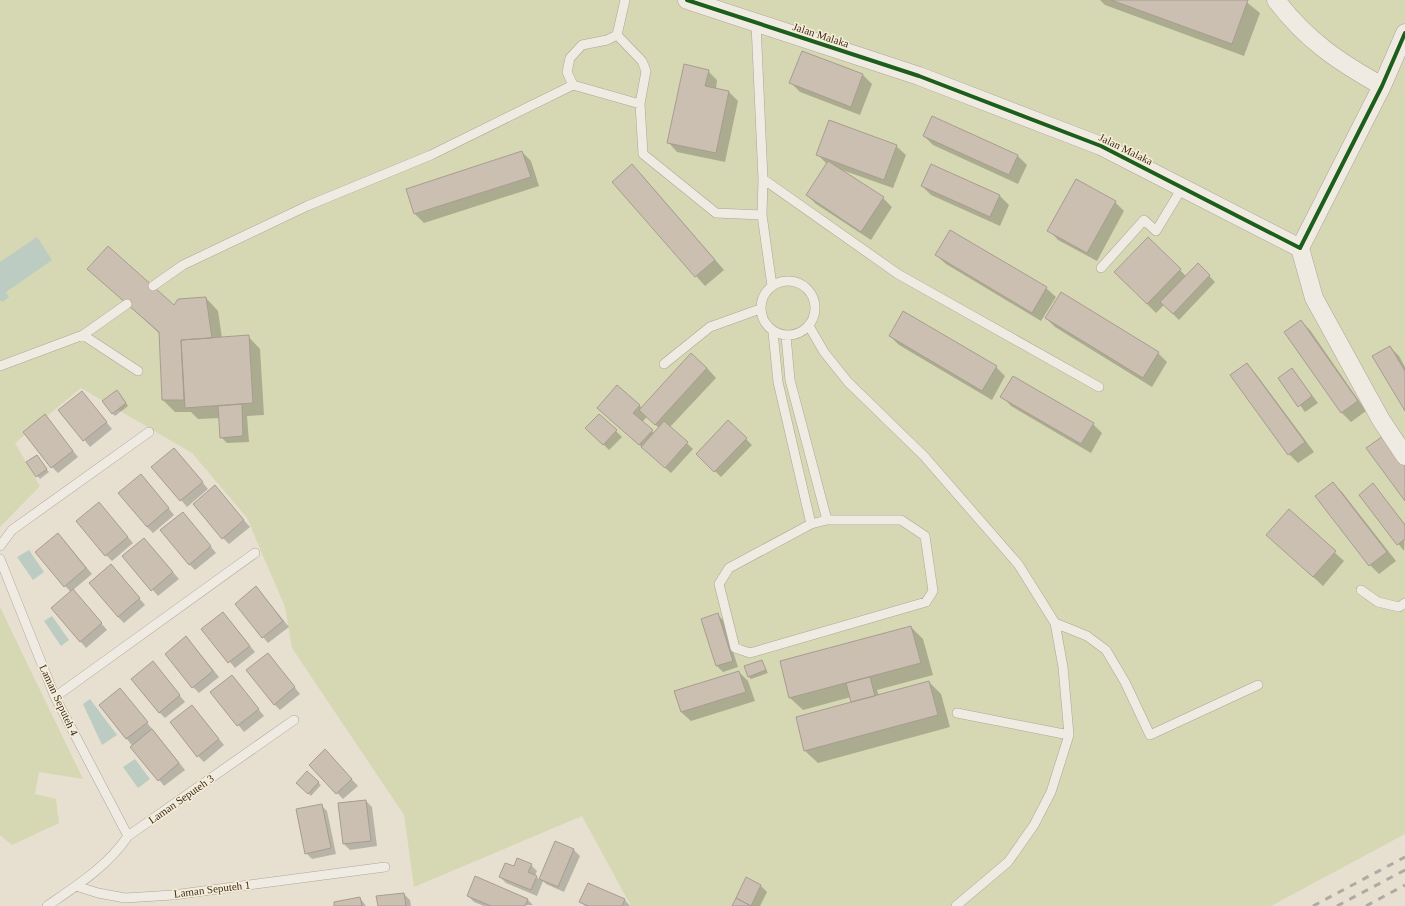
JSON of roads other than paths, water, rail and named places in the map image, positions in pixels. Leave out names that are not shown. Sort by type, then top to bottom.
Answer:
[{"type":"street","name":"Jalan Malaka","points":[[687,0],[934,82],[1101,146],[1300,248]]},
{"type":"street","points":[[1276,0],[1288,16],[1315,44],[1343,64],[1382,86]]},
{"type":"street","points":[[1405,33],[1382,86],[1300,248],[1314,298],[1382,420],[1405,456]]},
{"type":"lane","points":[[617,35],[625,0]]},
{"type":"lane","points":[[756,24],[763,179],[762,215],[772,286]]},
{"type":"lane","points":[[574,85],[567,72],[570,58],[582,45],[607,40],[617,35]]},
{"type":"lane","points":[[617,35],[642,61],[646,71],[640,104],[643,154],[716,212],[762,215]]},
{"type":"lane","points":[[153,286],[183,265],[307,206],[431,155],[574,85],[640,104]]},
{"type":"lane","points":[[763,179],[898,274],[1099,387]]},
{"type":"lane","points":[[1101,268],[1144,220],[1156,231],[1182,188]]},
{"type":"lane","points":[[784,280],[797,282],[808,289],[815,300],[815,314],[809,326],[799,334],[786,336],[773,332],[764,322],[760,309],[763,296],[772,286],[784,280]]},
{"type":"lane","points":[[0,366],[83,335],[127,304]]},
{"type":"lane","points":[[664,364],[710,327],[760,309]]},
{"type":"lane","points":[[809,326],[824,352],[848,382],[924,456],[1018,564],[1055,623],[1063,668],[1070,735],[1051,792],[1034,825],[1008,862],[956,906]]},
{"type":"lane","points":[[773,332],[778,382],[811,524]]},
{"type":"lane","points":[[83,335],[138,371]]},
{"type":"lane","points":[[786,336],[790,380],[827,520]]},
{"type":"lane","points":[[0,546],[12,530],[149,432]]},
{"type":"lane","points":[[827,520],[901,520],[925,536],[933,592],[926,602],[750,653],[735,648],[719,584],[729,568],[811,524],[827,520]]},
{"type":"lane","points":[[55,697],[254,553]]},
{"type":"lane","name":"Laman Seputeh 4","points":[[0,559],[55,697],[128,836]]},
{"type":"lane","points":[[1361,590],[1378,602],[1399,607],[1405,603]]},
{"type":"lane","points":[[1055,623],[1088,636],[1106,650],[1150,734],[1258,685]]},
{"type":"lane","points":[[957,713],[1070,735]]},
{"type":"lane","name":"Laman Seputeh 3","points":[[76,886],[118,852],[128,836],[294,720]]},
{"type":"lane","name":"Laman Seputeh 1","points":[[76,886],[98,893],[125,898],[173,895],[385,867]]},
{"type":"lane","points":[[47,906],[76,886]]},
{"type":"railway","points":[[1313,906],[1405,857]]},
{"type":"railway","points":[[1337,906],[1405,870]]},
{"type":"railway","points":[[1366,906],[1405,885]]}]
